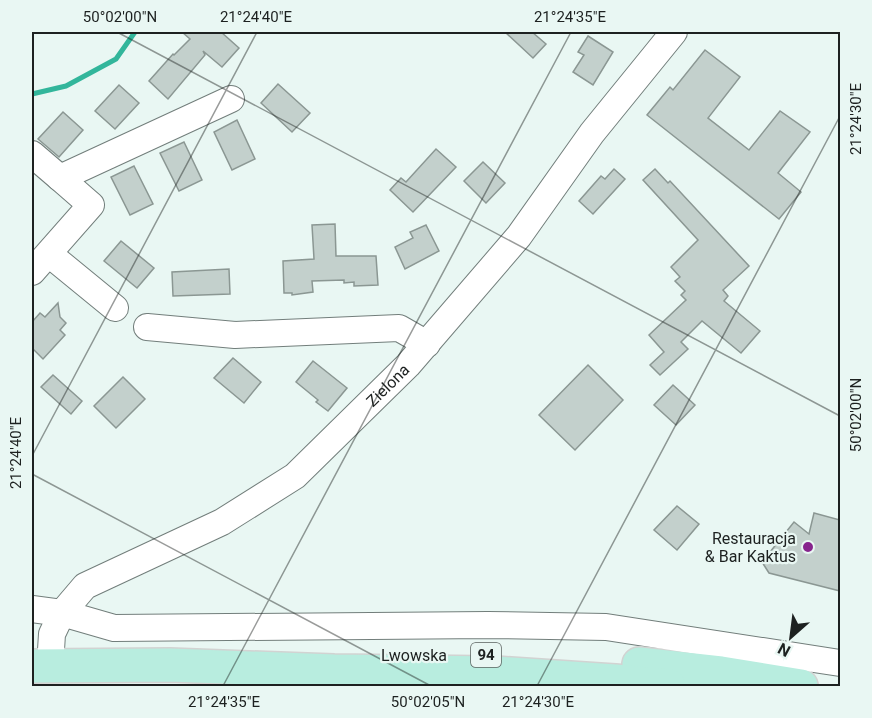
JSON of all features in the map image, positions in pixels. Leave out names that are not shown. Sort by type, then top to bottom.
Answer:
[{"type":"main road","name":"Lwowska","points":[[170,665],[333,656],[496,655],[609,661],[721,673],[801,687]]},
{"type":"main road","name":"Lwowska","points":[[41,666],[170,665],[334,671],[496,673],[669,687]]},
{"type":"street","name":"Zielona","points":[[41,666],[62,613],[85,586],[222,522],[295,476],[408,365],[519,236],[592,133],[674,32]]},
{"type":"street","points":[[60,178],[231,99]]},
{"type":"street","points":[[32,154],[91,205],[32,273]]},
{"type":"street","points":[[49,254],[115,308]]},
{"type":"street","points":[[147,327],[236,335],[399,328],[427,344]]},
{"type":"street","points":[[32,609],[62,613],[114,628],[476,625],[606,627],[840,663]]},
{"type":"building","points":[[182,32],[221,32],[239,48],[222,67],[203,51],[205,55],[168,99],[149,81],[190,39]]},
{"type":"building","points":[[505,32],[532,32],[546,44],[533,58]]},
{"type":"building","points":[[588,36],[613,52],[593,85],[573,72],[584,55],[578,52]]},
{"type":"building","points":[[705,50],[740,77],[708,118],[749,150],[780,111],[810,132],[778,173],[801,192],[779,219],[647,115],[670,87],[673,90]]},
{"type":"building","points":[[278,84],[310,113],[292,132],[261,103]]},
{"type":"building","points":[[119,85],[139,103],[115,129],[95,111]]},
{"type":"building","points":[[63,112],[83,130],[59,157],[38,139]]},
{"type":"building","points":[[237,120],[255,159],[232,170],[214,132]]},
{"type":"building","points":[[184,142],[202,180],[179,191],[160,153]]},
{"type":"building","points":[[436,149],[456,167],[413,212],[390,190],[401,178],[406,182]]},
{"type":"building","points":[[483,162],[505,183],[486,203],[464,181]]},
{"type":"building","points":[[134,166],[153,204],[130,215],[111,177]]},
{"type":"building","points":[[614,169],[625,179],[593,214],[579,201],[601,176],[605,179]]},
{"type":"building","points":[[655,169],[668,183],[670,181],[749,266],[723,290],[728,296],[724,301],[760,331],[741,353],[702,321],[681,342],[688,349],[660,375],[650,365],[664,352],[649,335],[686,300],[681,295],[685,291],[675,281],[680,277],[671,267],[698,240],[643,180]]},
{"type":"building","points":[[335,224],[336,256],[376,256],[378,285],[354,286],[354,282],[344,283],[344,280],[312,281],[313,292],[292,295],[292,293],[284,293],[283,261],[314,259],[312,225]]},
{"type":"building","points":[[426,225],[439,251],[405,269],[395,247],[413,238],[410,232]]},
{"type":"building","points":[[121,241],[154,268],[137,288],[104,261]]},
{"type":"building","points":[[229,269],[230,294],[173,296],[172,272]]},
{"type":"building","points":[[58,303],[60,317],[66,323],[60,330],[65,335],[43,359],[32,348],[32,322],[40,313],[45,317]]},
{"type":"building","points":[[233,358],[261,382],[244,403],[214,378]]},
{"type":"building","points":[[313,361],[347,388],[328,411],[296,382]]},
{"type":"building","points":[[588,365],[623,400],[575,450],[539,415]]},
{"type":"building","points":[[53,375],[82,401],[71,414],[41,387]]},
{"type":"building","points":[[123,377],[145,399],[116,428],[94,406]]},
{"type":"building","points":[[673,385],[695,405],[676,425],[654,405]]},
{"type":"building","points":[[677,506],[699,524],[677,550],[654,530]]},
{"type":"building","name":"Restauracja & Bar Kaktus","points":[[814,513],[840,520],[840,591],[769,573],[762,562],[794,522],[809,534]]},
{"type":"waterway","points":[[32,94],[66,86],[116,59],[135,32]]},
{"type":"place","name":"Restauracja & Bar Kaktus","points":[[808,547]]}]
